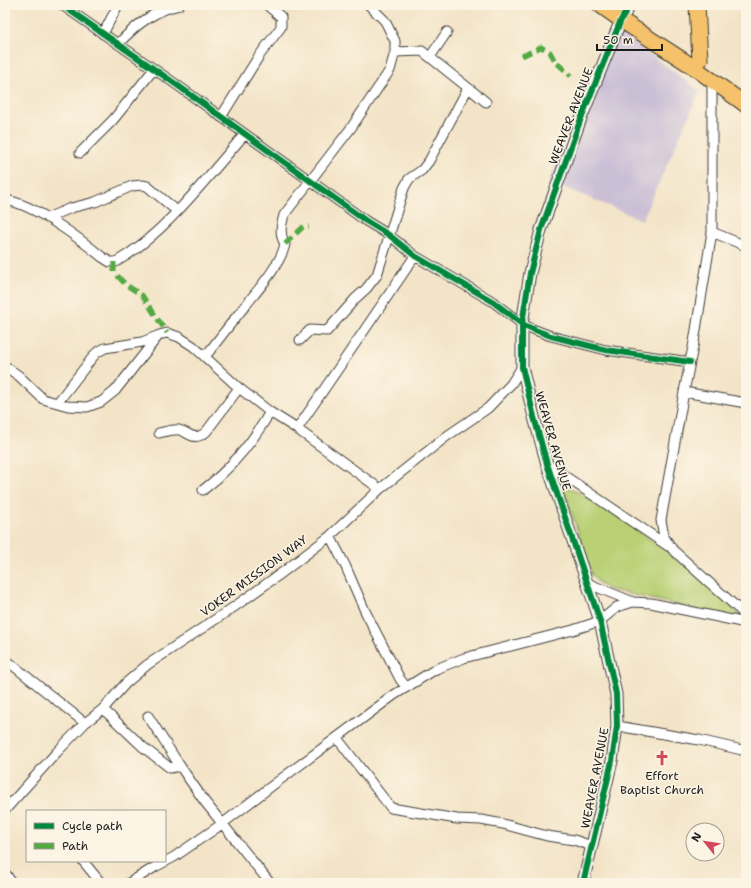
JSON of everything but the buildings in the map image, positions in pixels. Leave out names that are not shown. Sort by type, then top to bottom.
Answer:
[{"type":"highway","points":[[600,5],[624,10],[746,92]]},
{"type":"highway","points":[[697,5],[700,60]]},
{"type":"highway","points":[[624,10],[695,68],[746,105]]},
{"type":"street","points":[[62,5],[366,221],[389,235],[415,256],[492,302],[522,324],[551,336],[606,350],[690,362]]},
{"type":"street","points":[[103,34],[118,5]]},
{"type":"street","points":[[118,44],[129,32],[152,15],[167,7],[179,5]]},
{"type":"street","points":[[221,117],[259,56],[281,27],[281,17],[267,5]]},
{"type":"street","points":[[205,357],[260,288],[284,249],[280,230],[284,215],[351,128],[390,70],[395,52],[395,41],[385,21],[369,5]]},
{"type":"street","name":"WEAVER AVENUE","points":[[584,883],[612,761],[617,726],[614,684],[600,621],[547,464],[522,367],[522,324],[530,273],[541,230],[580,122],[624,10]]},
{"type":"street","points":[[430,57],[447,32]]},
{"type":"street","points":[[395,52],[422,51],[486,102]]},
{"type":"street","points":[[80,153],[112,120],[154,69]]},
{"type":"street","points":[[673,550],[664,537],[661,520],[694,342],[712,232],[712,80]]},
{"type":"street","points":[[300,340],[310,330],[327,331],[377,275],[400,198],[409,179],[422,170],[429,160],[468,88]]},
{"type":"street","points":[[5,200],[25,206],[47,218],[102,257],[110,262],[116,262],[146,241],[177,211],[245,134]]},
{"type":"street","points":[[47,218],[71,208],[95,202],[132,186],[142,185],[147,186],[177,211]]},
{"type":"street","points":[[712,232],[746,246]]},
{"type":"street","points":[[297,429],[415,256]]},
{"type":"street","points":[[58,402],[96,353],[105,348],[142,342],[168,333],[179,337],[193,346],[239,388],[270,412],[297,429],[380,489]]},
{"type":"street","points":[[5,366],[19,376],[43,399],[68,406],[87,407],[101,402],[115,391],[159,335]]},
{"type":"street","name":"VOKER MISSION WAY","points":[[5,810],[56,752],[85,723],[103,709],[126,683],[147,665],[234,608],[330,536],[380,489],[447,436],[488,408],[511,384],[522,367]]},
{"type":"street","points":[[159,433],[178,430],[193,437],[200,437],[206,432],[239,388]]},
{"type":"street","points":[[684,392],[746,403]]},
{"type":"street","points":[[203,490],[219,478],[238,459],[270,412]]},
{"type":"street","points":[[547,464],[673,550],[741,611],[746,618]]},
{"type":"street","points":[[330,536],[365,611],[406,687]]},
{"type":"street","points":[[587,583],[633,602],[651,604],[746,623]]},
{"type":"street","points":[[166,861],[222,824],[406,687],[436,669],[464,658],[573,630],[600,621],[618,607],[633,602]]},
{"type":"street","points":[[5,659],[85,723]]},
{"type":"street","points":[[103,709],[143,748],[170,768],[180,766]]},
{"type":"street","points":[[148,716],[180,766],[222,824],[270,883]]},
{"type":"street","points":[[617,726],[699,740],[746,752]]},
{"type":"street","points":[[337,738],[391,808],[457,819],[482,820],[547,836],[574,840],[592,846]]},
{"type":"street","points":[[84,862],[101,883]]},
{"type":"street","points":[[129,883],[164,862]]},
{"type":"street","points":[[5,873],[12,883]]},
{"type":"shaded area","points":[[616,29],[700,91],[642,220],[549,181]]},
{"type":"green space","points":[[562,483],[604,507],[692,569],[721,594],[743,620],[608,589],[599,583],[592,575]]},
{"type":"marked path","points":[[522,56],[541,47],[550,52],[555,61],[571,76]]},
{"type":"marked path","points":[[285,244],[303,227],[309,227]]},
{"type":"marked path","points":[[114,262],[114,272],[126,285],[142,295],[167,333]]},
{"type":"cycle path","points":[[62,5],[177,85],[366,221],[389,235],[415,256],[492,301],[522,324],[551,336],[606,350],[690,362]]},
{"type":"cycle path","points":[[583,883],[612,761],[617,726],[616,694],[600,621],[547,464],[534,417],[522,367],[522,324],[530,273],[541,230],[580,121],[621,20],[630,5]]},
{"type":"place","name":"Effort Baptist Church","points":[[662,758]]}]
